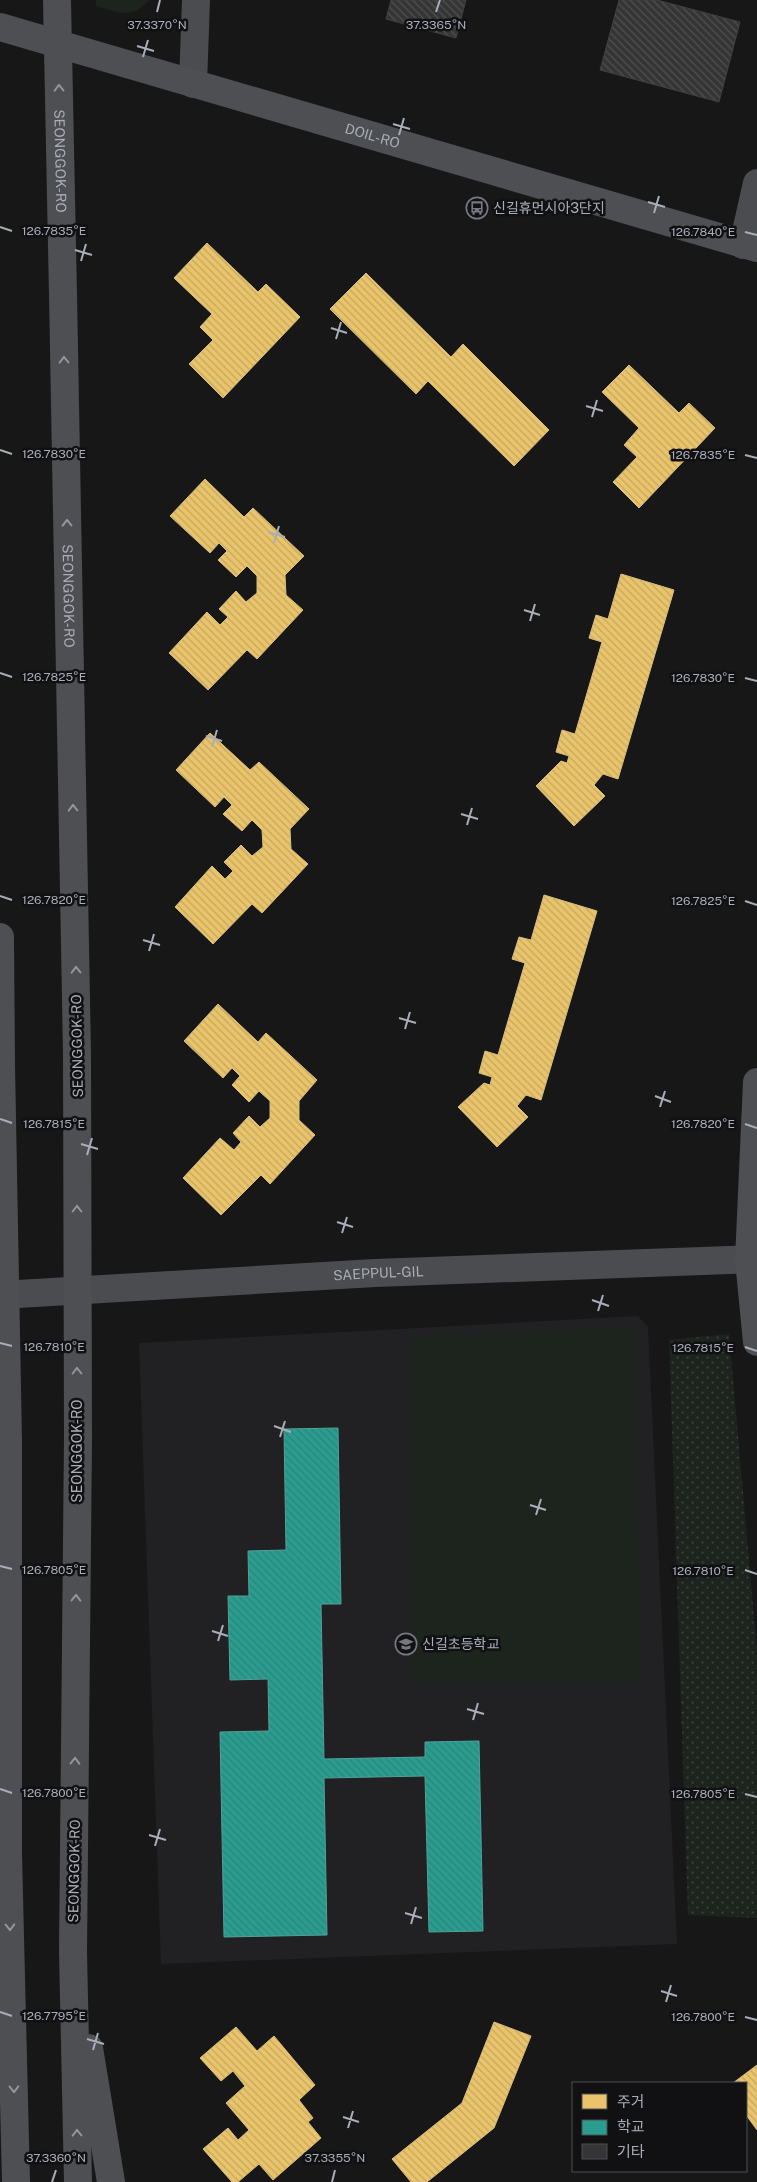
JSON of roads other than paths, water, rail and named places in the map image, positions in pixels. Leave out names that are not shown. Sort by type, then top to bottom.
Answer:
[{"type":"main road","name":"SEONGGOK-RO","points":[[57,0],[78,1054],[78,1438],[73,1952],[78,2182]]},
{"type":"main road","name":"DOIL-RO","points":[[0,28],[750,247]]},
{"type":"main road","points":[[0,937],[8,1440],[8,1854],[16,2182]]},
{"type":"main road","points":[[757,1082],[753,1259],[757,1342]]},
{"type":"main road","points":[[0,1902],[8,1854]]},
{"type":"main road","points":[[73,1952],[112,2182]]},
{"type":"street","points":[[193,84],[196,0]]},
{"type":"street","name":"DOIL-RO","points":[[750,247],[757,183]]},
{"type":"street","name":"SAEPPUL-GIL","points":[[0,1295],[375,1273],[753,1259]]},
{"type":"place","name":"신길휴먼시아3단지","points":[[477,208]]},
{"type":"place","name":"신길초등학교","points":[[406,1644]]}]
